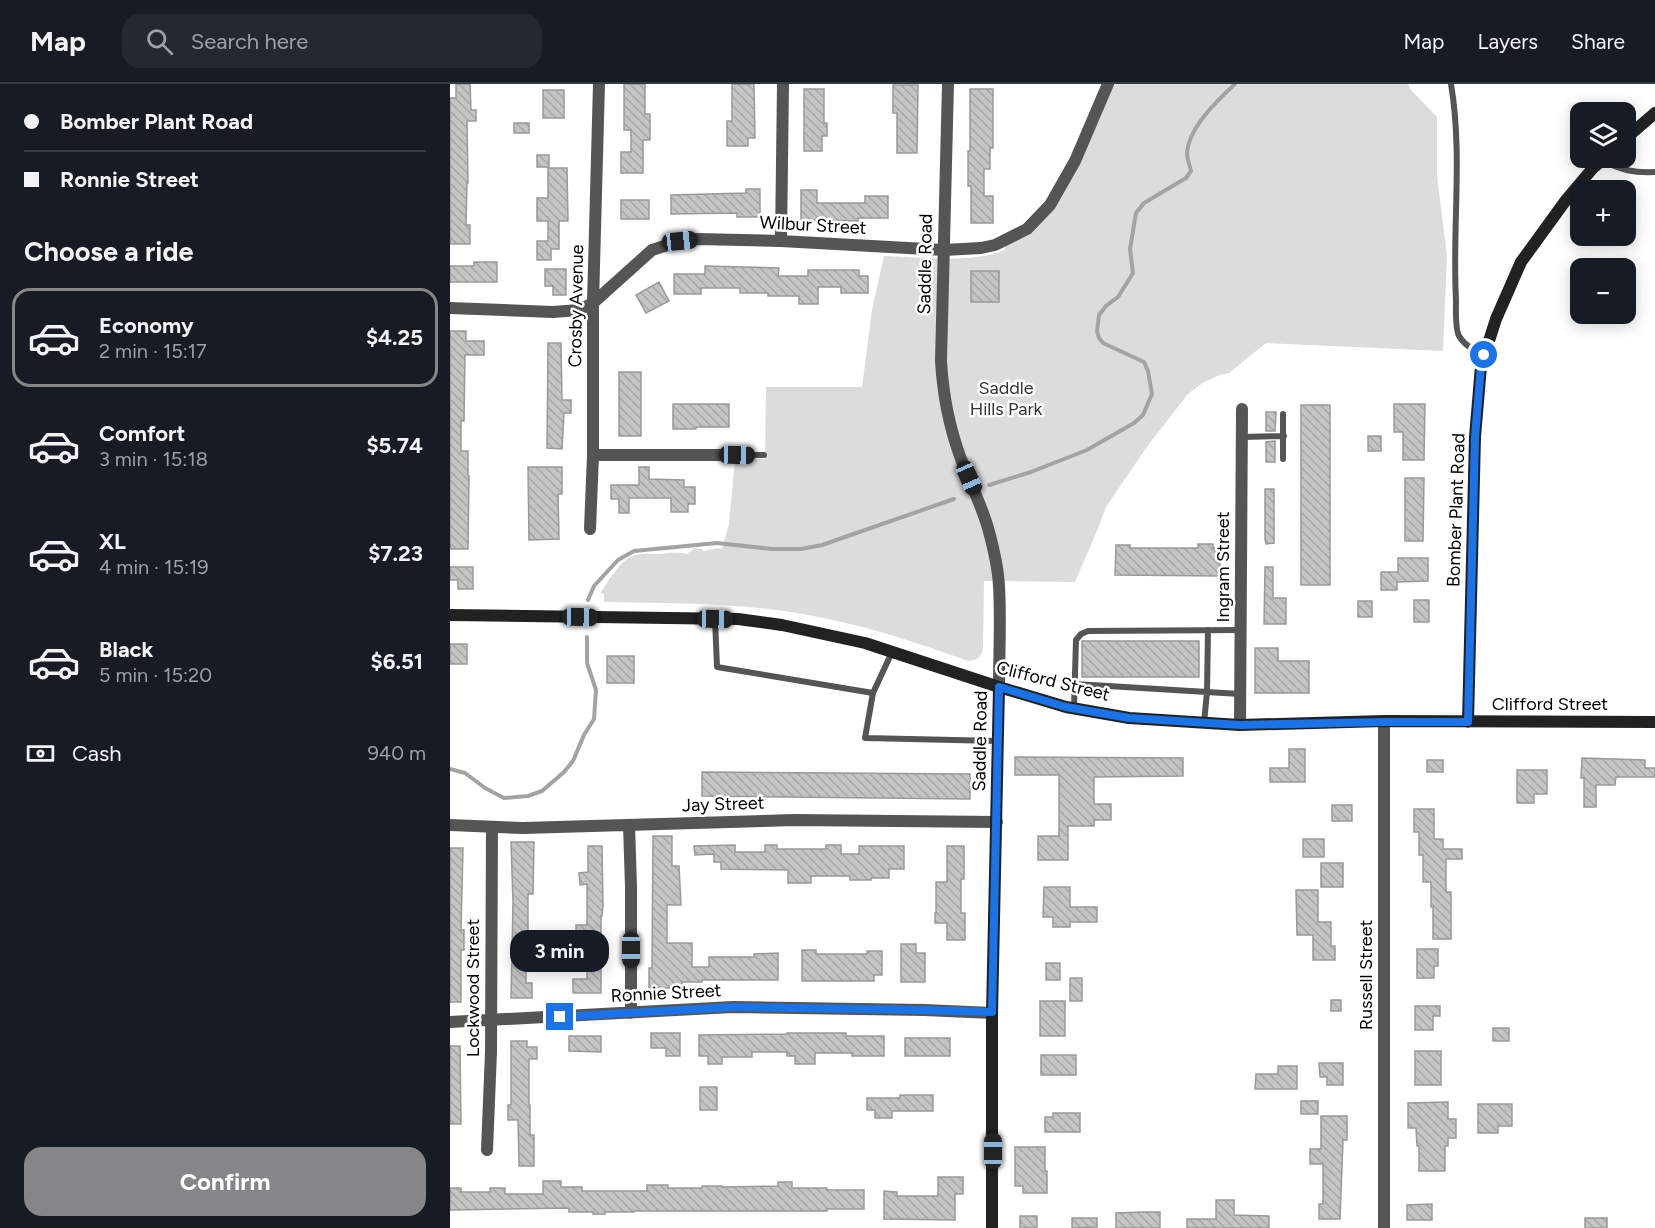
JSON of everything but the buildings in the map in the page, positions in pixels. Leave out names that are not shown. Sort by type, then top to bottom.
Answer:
[{"type":"main road","points":[[1636,129],[1655,113]]},
{"type":"main road","name":"Bomber Plant Road","points":[[1468,722],[1475,437],[1481,366],[1496,319],[1521,262],[1566,200],[1595,168]]},
{"type":"main road","name":"Clifford Street","points":[[450,615],[738,619],[782,625],[866,643],[999,687],[1074,708],[1129,718],[1240,725],[1384,722],[1655,722]]},
{"type":"main road","name":"Saddle Road","points":[[992,1228],[992,1012],[999,687]]},
{"type":"street","name":"Crosby Avenue","points":[[590,529],[599,84]]},
{"type":"street","points":[[781,241],[783,84]]},
{"type":"street","name":"Saddle Road","points":[[948,84],[942,381],[949,422],[987,527],[997,567],[999,687]]},
{"type":"street","points":[[1098,104],[1099,84]]},
{"type":"street","name":"Wilbur Street","points":[[450,308],[565,312],[579,310],[593,303],[652,250],[666,244],[697,239],[944,249],[981,248],[995,245],[1027,229],[1050,205],[1079,150],[1108,84]]},
{"type":"street","name":"Ingram Street","points":[[1240,725],[1242,409]]},
{"type":"street","points":[[593,455],[737,455]]},
{"type":"street","name":"Russell Street","points":[[1384,722],[1384,1228]]},
{"type":"street","name":"Jay Street","points":[[450,825],[523,828],[794,820],[997,822]]},
{"type":"street","points":[[629,825],[631,1013]]},
{"type":"street","name":"Lockwood Street","points":[[487,1150],[492,827]]},
{"type":"street","name":"Ronnie Street","points":[[450,1022],[733,1007],[992,1012]]},
{"type":"lane","points":[[1451,84],[1456,128],[1454,275],[1458,334],[1467,346],[1484,355]]},
{"type":"lane","points":[[1618,168],[1637,173],[1655,172]]},
{"type":"lane","points":[[1283,414],[1283,459]]},
{"type":"lane","points":[[1242,437],[1284,436]]},
{"type":"lane","points":[[737,455],[764,455]]},
{"type":"lane","points":[[715,619],[717,667],[873,693]]},
{"type":"lane","points":[[1204,723],[1208,630]]},
{"type":"lane","points":[[1074,708],[1076,640],[1081,634],[1088,631],[1241,630]]},
{"type":"lane","points":[[892,652],[873,693],[865,738],[998,741]]},
{"type":"lane","points":[[1074,684],[1240,694]]},
{"type":"green space","name":"Saddle Hills Park","points":[[1114,84],[1408,84],[1437,117],[1437,176],[1447,256],[1443,351],[1266,343],[1229,373],[1204,382],[1188,394],[1146,448],[1106,507],[1075,582],[984,581],[983,647],[980,656],[974,660],[968,661],[870,629],[820,617],[769,609],[604,602],[604,594],[600,593],[615,571],[630,557],[644,554],[687,554],[694,548],[703,551],[722,549],[729,524],[735,459],[765,459],[766,387],[862,387],[872,310],[884,256],[961,258],[977,257],[1005,250],[1005,246],[1024,235],[1078,164]]},
{"type":"waterway","points":[[989,485],[1031,472],[1087,450],[1134,423],[1143,415],[1152,394],[1148,371],[1144,362],[1103,343],[1097,331],[1099,315],[1118,297],[1133,273],[1130,249],[1136,213],[1144,203],[1186,178],[1191,171],[1187,153],[1189,143],[1198,124],[1235,84]]},
{"type":"waterway","points":[[588,600],[594,586],[618,560],[634,551],[717,543],[772,549],[801,549],[822,545],[954,499]]},
{"type":"waterway","points":[[450,769],[465,773],[485,788],[504,798],[528,796],[542,791],[564,772],[573,761],[594,719],[596,690],[587,663],[587,637]]},
{"type":"route","points":[[560,1017],[733,1007],[992,1012],[999,687],[1066,707],[1129,718],[1240,725],[1468,722],[1475,437],[1484,355]]}]
